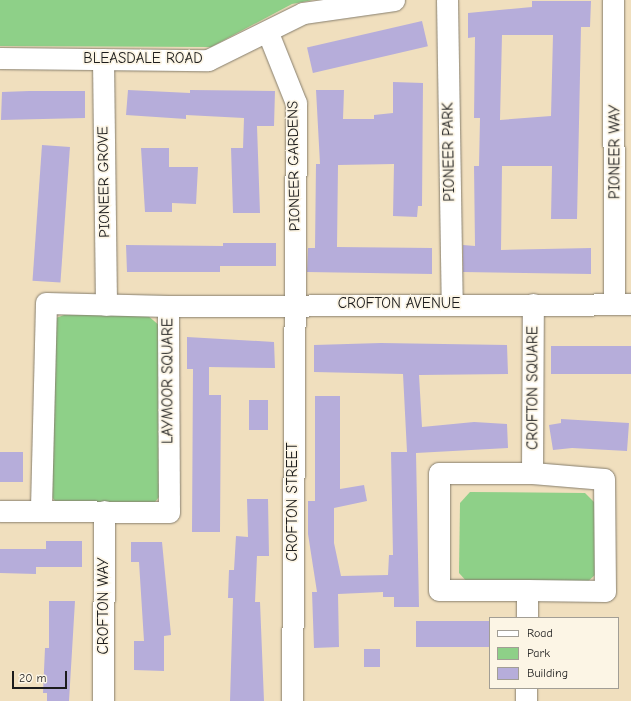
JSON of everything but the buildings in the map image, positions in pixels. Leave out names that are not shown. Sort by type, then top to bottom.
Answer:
[{"type":"street","name":"BLEASDALE ROAD","points":[[0,58],[208,60],[303,14],[394,0]]},
{"type":"street","name":"PIONEER PARK","points":[[447,0],[452,304]]},
{"type":"street","name":"PIONEER WAY","points":[[613,0],[623,304]]},
{"type":"street","name":"PIONEER GARDENS","points":[[268,32],[296,103],[294,304]]},
{"type":"street","name":"PIONEER GROVE","points":[[103,59],[106,304]]},
{"type":"street","name":"LAYMOOR SQUARE","points":[[46,303],[168,306],[169,512],[41,510],[46,303]]},
{"type":"street","name":"CROFTON AVENUE","points":[[168,306],[294,304],[623,304]]},
{"type":"street","name":"CROFTON STREET","points":[[292,701],[294,304]]},
{"type":"street","name":"CROFTON SQUARE","points":[[532,473],[533,304]]},
{"type":"street","points":[[440,473],[532,473],[604,480],[605,591],[527,590],[439,590],[440,473]]},
{"type":"street","points":[[0,511],[41,510]]},
{"type":"street","name":"CROFTON WAY","points":[[103,701],[104,511]]},
{"type":"street","points":[[527,590],[527,617]]},
{"type":"street","points":[[526,689],[526,701]]},
{"type":"green space","points":[[0,0],[313,0],[292,4],[211,47],[0,46]]},
{"type":"green space","points":[[64,315],[147,315],[160,326],[159,497],[155,502],[56,502],[51,496],[56,318]]},
{"type":"green space","points":[[470,492],[585,493],[596,504],[596,574],[584,585],[469,584],[459,573],[460,503]]}]
